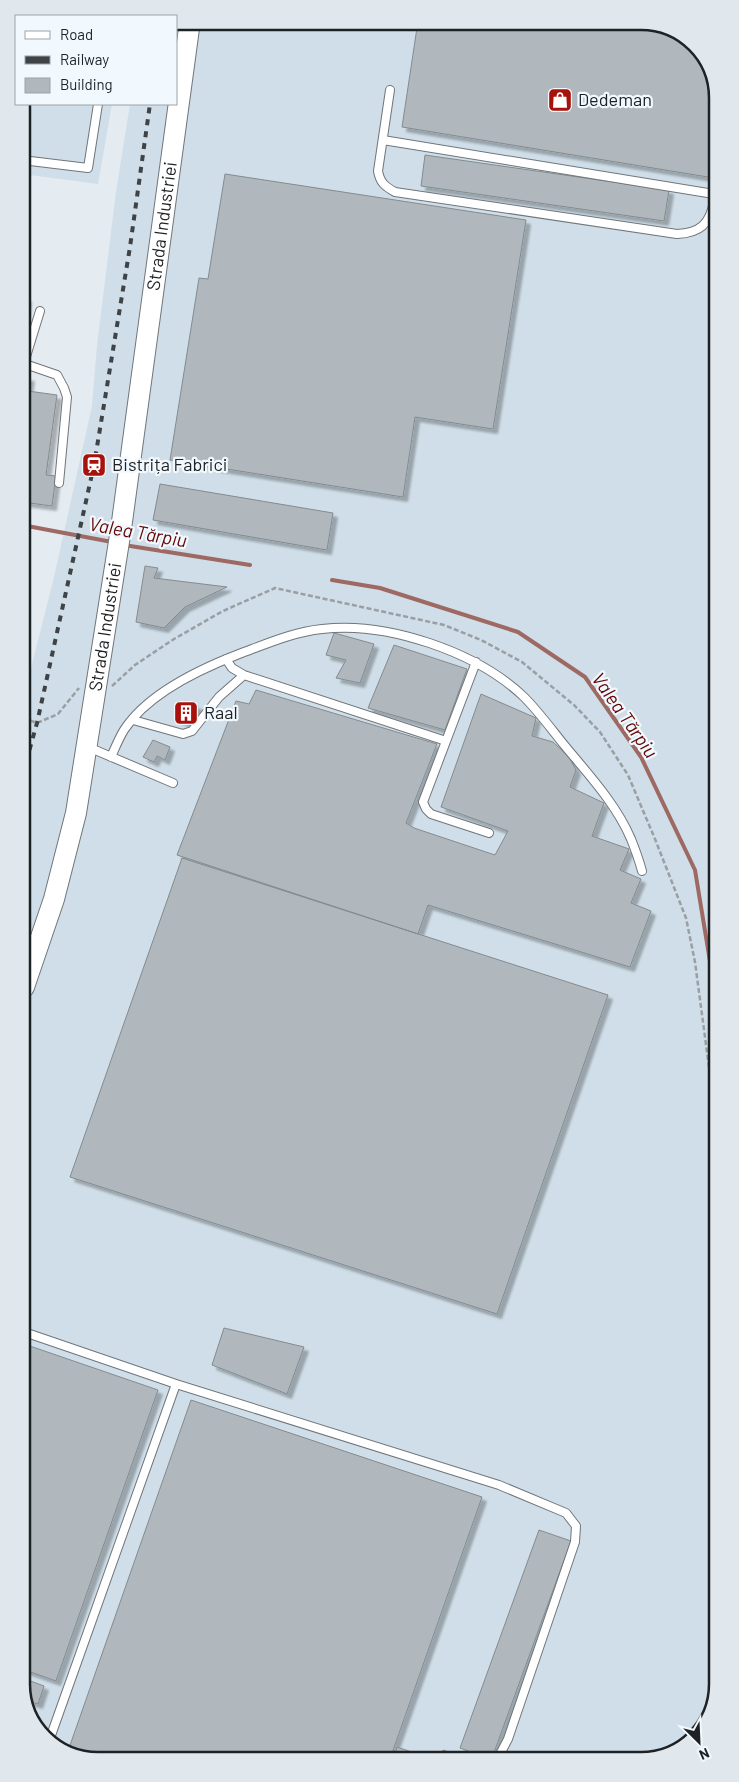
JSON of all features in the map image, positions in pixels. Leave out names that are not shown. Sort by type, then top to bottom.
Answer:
[{"type":"street","name":"Strada Industriei","points":[[30,970],[54,899],[74,823],[121,529],[189,30]]},
{"type":"lane","points":[[390,90],[378,171],[385,187],[395,192],[677,234],[687,234],[698,230],[709,219]]},
{"type":"lane","points":[[30,161],[88,168],[98,105]]},
{"type":"lane","points":[[383,140],[709,193]]},
{"type":"lane","points":[[30,342],[40,311]]},
{"type":"lane","points":[[30,365],[57,375],[67,397],[59,482]]},
{"type":"lane","points":[[111,757],[124,730],[132,720],[151,702],[181,679],[226,659],[290,635],[322,629],[355,627],[381,630],[454,652],[476,662],[525,697],[590,776],[616,812],[631,838],[642,871]]},
{"type":"lane","points":[[226,659],[232,668],[244,675],[446,741]]},
{"type":"lane","points":[[476,662],[423,802],[431,814],[489,833]]},
{"type":"lane","points":[[132,720],[183,734],[192,731],[219,697],[244,675]]},
{"type":"lane","points":[[86,746],[173,783]]},
{"type":"lane","points":[[30,1334],[176,1384],[499,1486],[566,1512],[576,1526],[575,1542],[508,1739],[501,1752]]},
{"type":"lane","points":[[52,1733],[176,1384]]},
{"type":"path","points":[[92,704],[135,665],[174,639],[223,611],[275,588],[444,625],[482,640],[522,662],[574,705],[600,732],[628,775],[686,918],[695,962],[709,1073]]},
{"type":"path","points":[[30,720],[37,723],[58,714],[98,666]]},
{"type":"shaded area","points":[[178,30],[646,30],[675,39],[689,50],[700,64],[708,85],[709,98],[709,1684],[708,1697],[700,1717],[674,1717],[674,1743],[663,1748],[641,1752],[93,1752],[64,1743],[50,1732],[37,1714],[30,1684],[30,672],[54,577],[92,406],[97,345],[116,192],[130,105],[178,105]]},
{"type":"shaded area","points":[[30,105],[112,105],[98,184],[30,175]]},
{"type":"building","name":"Dedeman","points":[[417,30],[654,31],[675,39],[689,50],[700,64],[705,76],[709,98],[709,177],[402,127]]},
{"type":"building","points":[[425,155],[669,190],[664,221],[421,186]]},
{"type":"building","points":[[225,174],[526,220],[493,429],[415,417],[403,497],[170,460],[199,278],[208,279]]},
{"type":"building","points":[[30,391],[57,395],[46,475],[56,476],[52,506],[30,503]]},
{"type":"building","points":[[160,484],[333,513],[327,550],[153,520]]},
{"type":"building","points":[[145,566],[158,568],[154,578],[227,587],[185,607],[164,628],[136,622]]},
{"type":"building","points":[[334,633],[374,644],[360,683],[336,678],[346,660],[326,655]]},
{"type":"building","points":[[394,645],[467,669],[445,730],[368,708]]},
{"type":"building","points":[[256,690],[437,744],[406,823],[414,828],[495,855],[508,831],[441,807],[481,694],[536,718],[532,736],[553,742],[569,757],[576,770],[570,787],[604,803],[592,836],[629,849],[620,870],[641,879],[631,903],[651,911],[630,967],[428,905],[418,934],[177,855],[236,701],[249,704]]},
{"type":"building","name":"Raal","points":[[185,701],[198,706],[189,724],[177,719],[179,715],[177,709]]},
{"type":"building","points":[[153,740],[170,747],[165,760],[157,756],[154,762],[143,757]]},
{"type":"building","points":[[182,858],[608,995],[497,1314],[70,1177]]},
{"type":"building","points":[[224,1328],[304,1347],[287,1394],[212,1365]]},
{"type":"building","points":[[30,1346],[158,1390],[56,1681],[30,1672]]},
{"type":"building","points":[[191,1400],[482,1497],[392,1752],[93,1752],[70,1745]]},
{"type":"building","points":[[539,1530],[571,1541],[494,1752],[471,1752],[460,1748]]},
{"type":"building","points":[[30,1681],[44,1686],[38,1704],[33,1703]]},
{"type":"building","points":[[397,1747],[412,1752],[395,1752]]},
{"type":"waterway","name":"Valea Tărpiu","points":[[30,527],[112,542]]},
{"type":"waterway","name":"Valea Tărpiu","points":[[124,545],[250,565]]},
{"type":"waterway","name":"Valea Tărpiu","points":[[332,580],[380,588],[518,632],[585,677],[641,757],[695,870],[709,955]]},
{"type":"railway","points":[[30,748],[94,465],[130,247],[150,105]]},
{"type":"place","name":"Dedeman","points":[[560,100]]},
{"type":"place","name":"Bistrița Fabrici","points":[[94,465]]},
{"type":"place","name":"Raal","points":[[186,713]]}]
